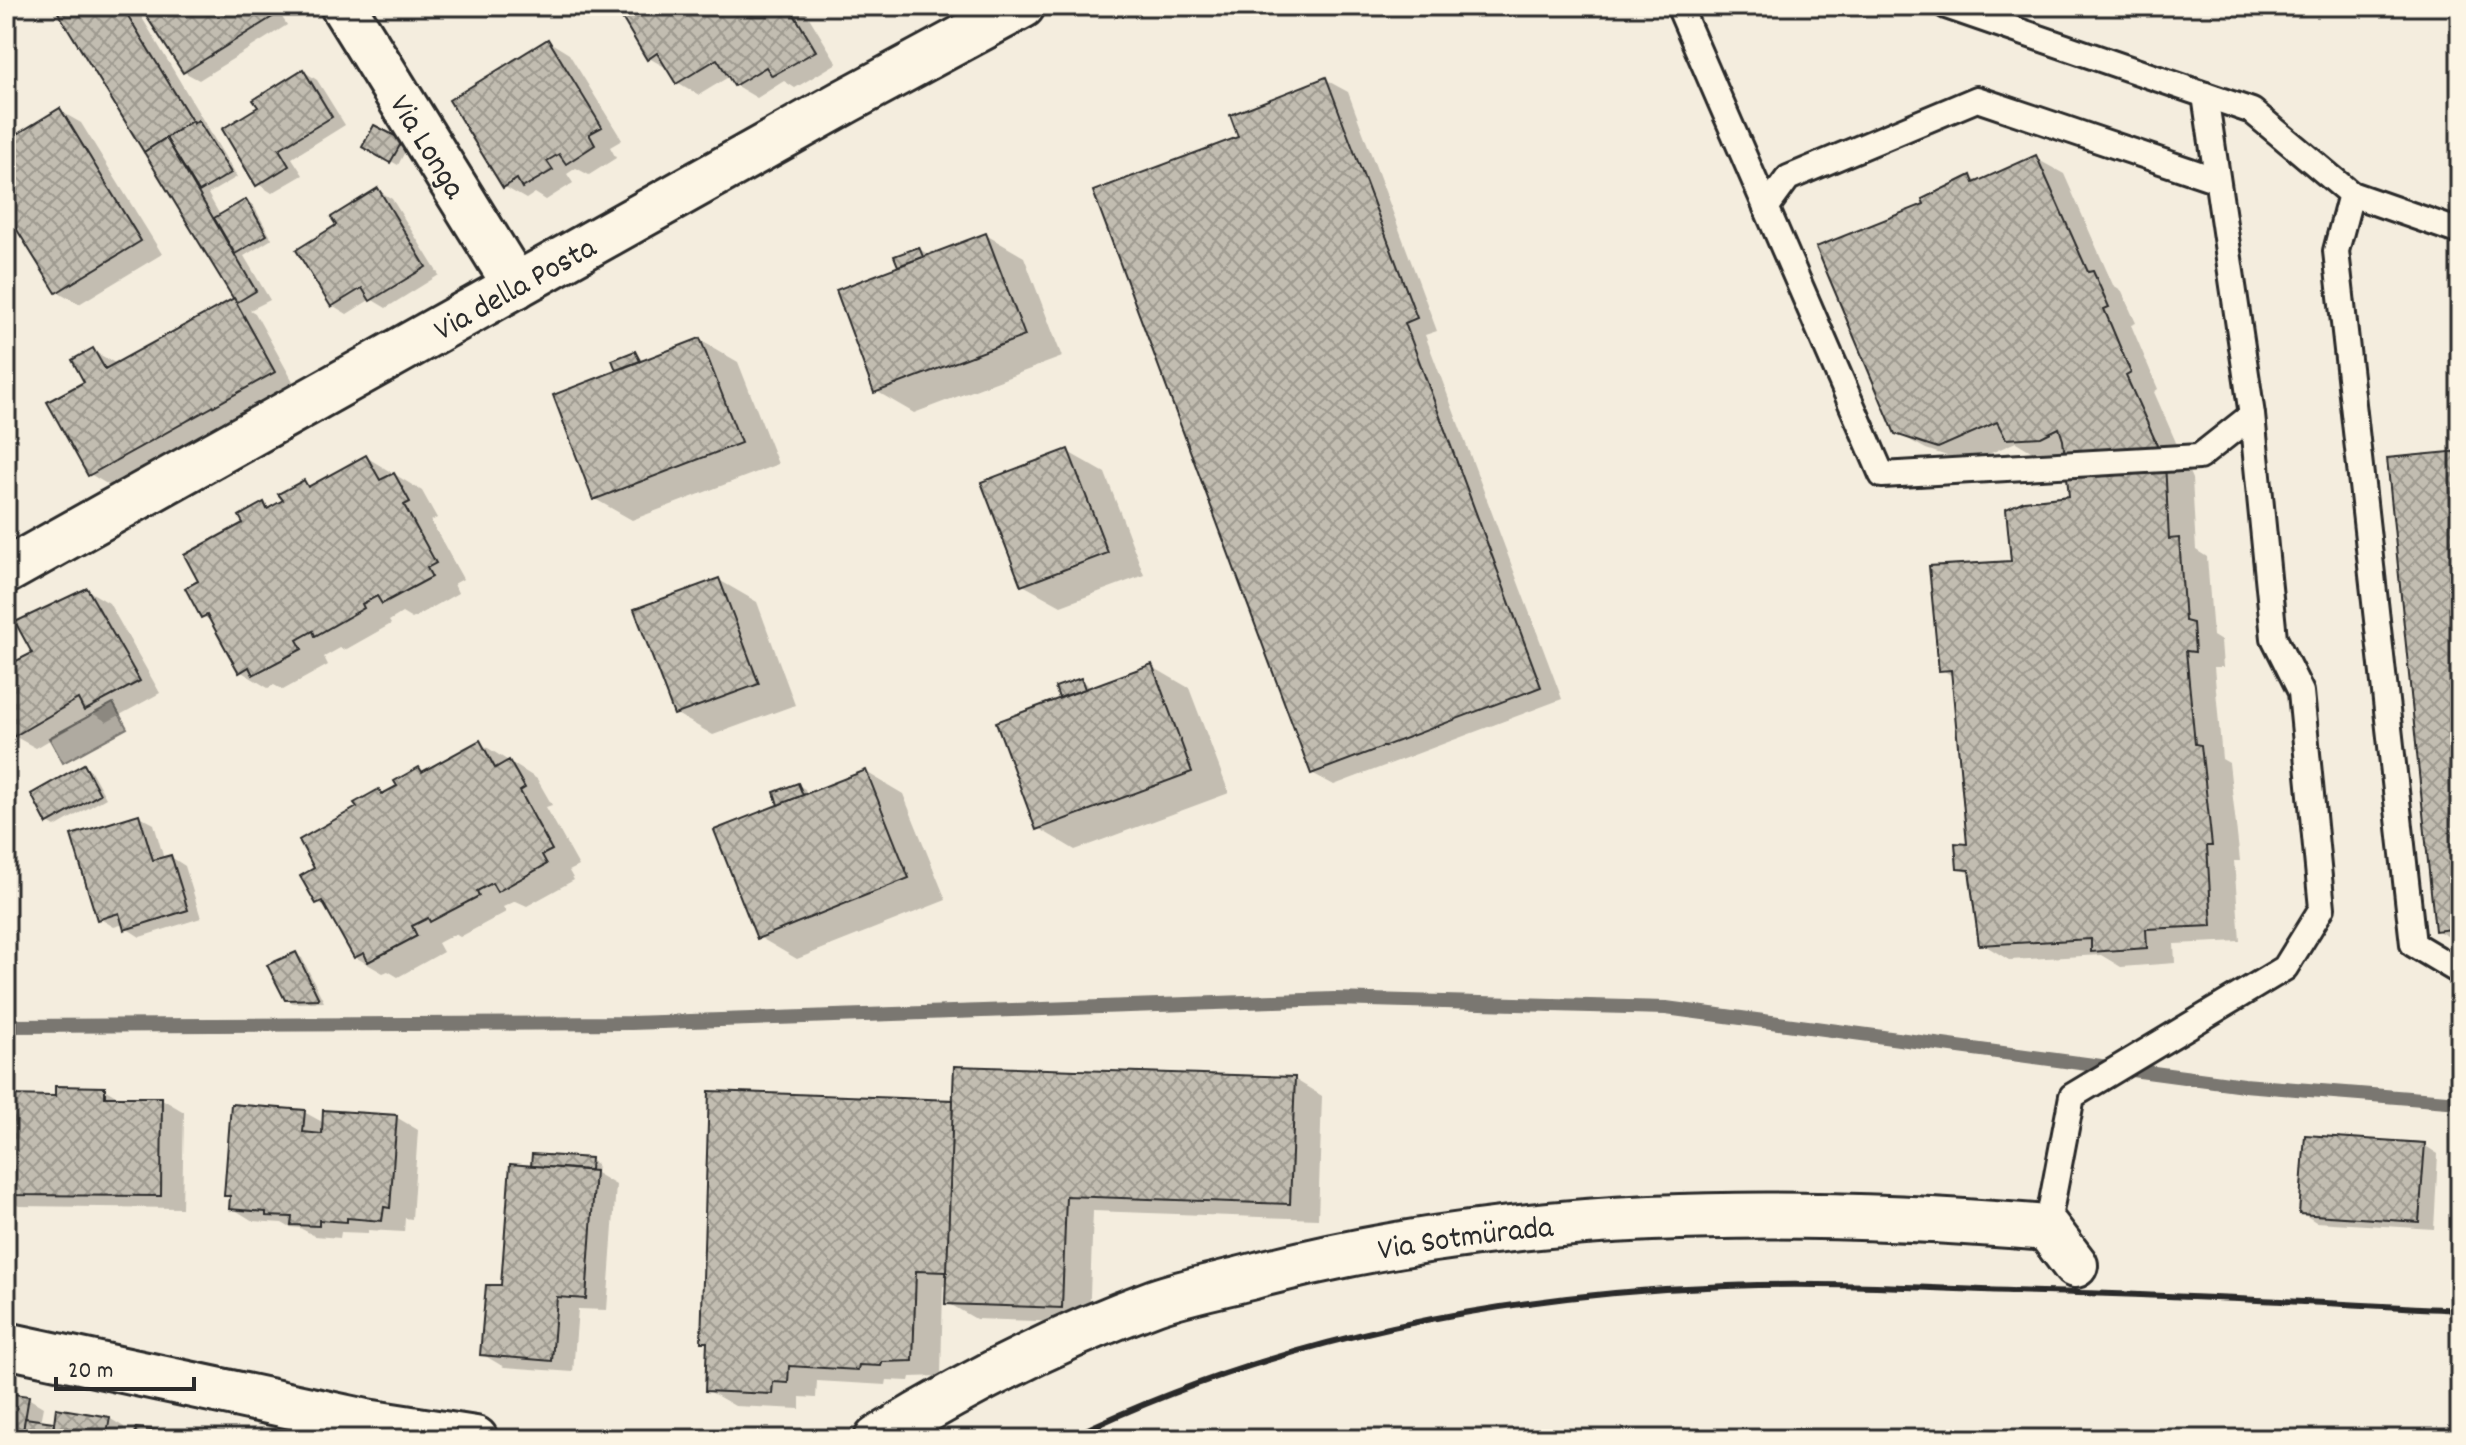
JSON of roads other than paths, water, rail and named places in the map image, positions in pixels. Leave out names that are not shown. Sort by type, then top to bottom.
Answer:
[{"type":"street","name":"Via Longa","points":[[343,6],[516,286]]},
{"type":"street","name":"Via della Posta","points":[[6,571],[1022,6]]},
{"type":"street","name":"Via Sotmürada","points":[[877,1439],[936,1403],[1049,1347],[1157,1302],[1321,1259],[1481,1233],[1674,1217],[1933,1219],[2047,1228]]},
{"type":"street","points":[[2047,1228],[2075,1265]]},
{"type":"street","points":[[6,1345],[366,1422],[475,1439]]},
{"type":"lane","points":[[1679,6],[1882,475],[2199,457],[2252,415]]},
{"type":"lane","points":[[1946,6],[2252,111],[2351,194],[2460,232]]},
{"type":"lane","points":[[2047,1228],[2072,1096],[2285,968],[2322,908],[2301,692],[2274,638],[2252,415],[2205,95]]},
{"type":"lane","points":[[1766,208],[1788,178],[1977,99],[2217,180]]},
{"type":"lane","points":[[2351,194],[2336,251],[2413,944],[2460,972]]},
{"type":"waterway","points":[[6,1026],[631,1023],[1334,999],[1666,1008],[2244,1085],[2460,1102]]},
{"type":"railway","points":[[1067,1439],[1146,1404],[1307,1348],[1473,1311],[1642,1291],[1728,1286],[1845,1285],[2460,1310]]}]
